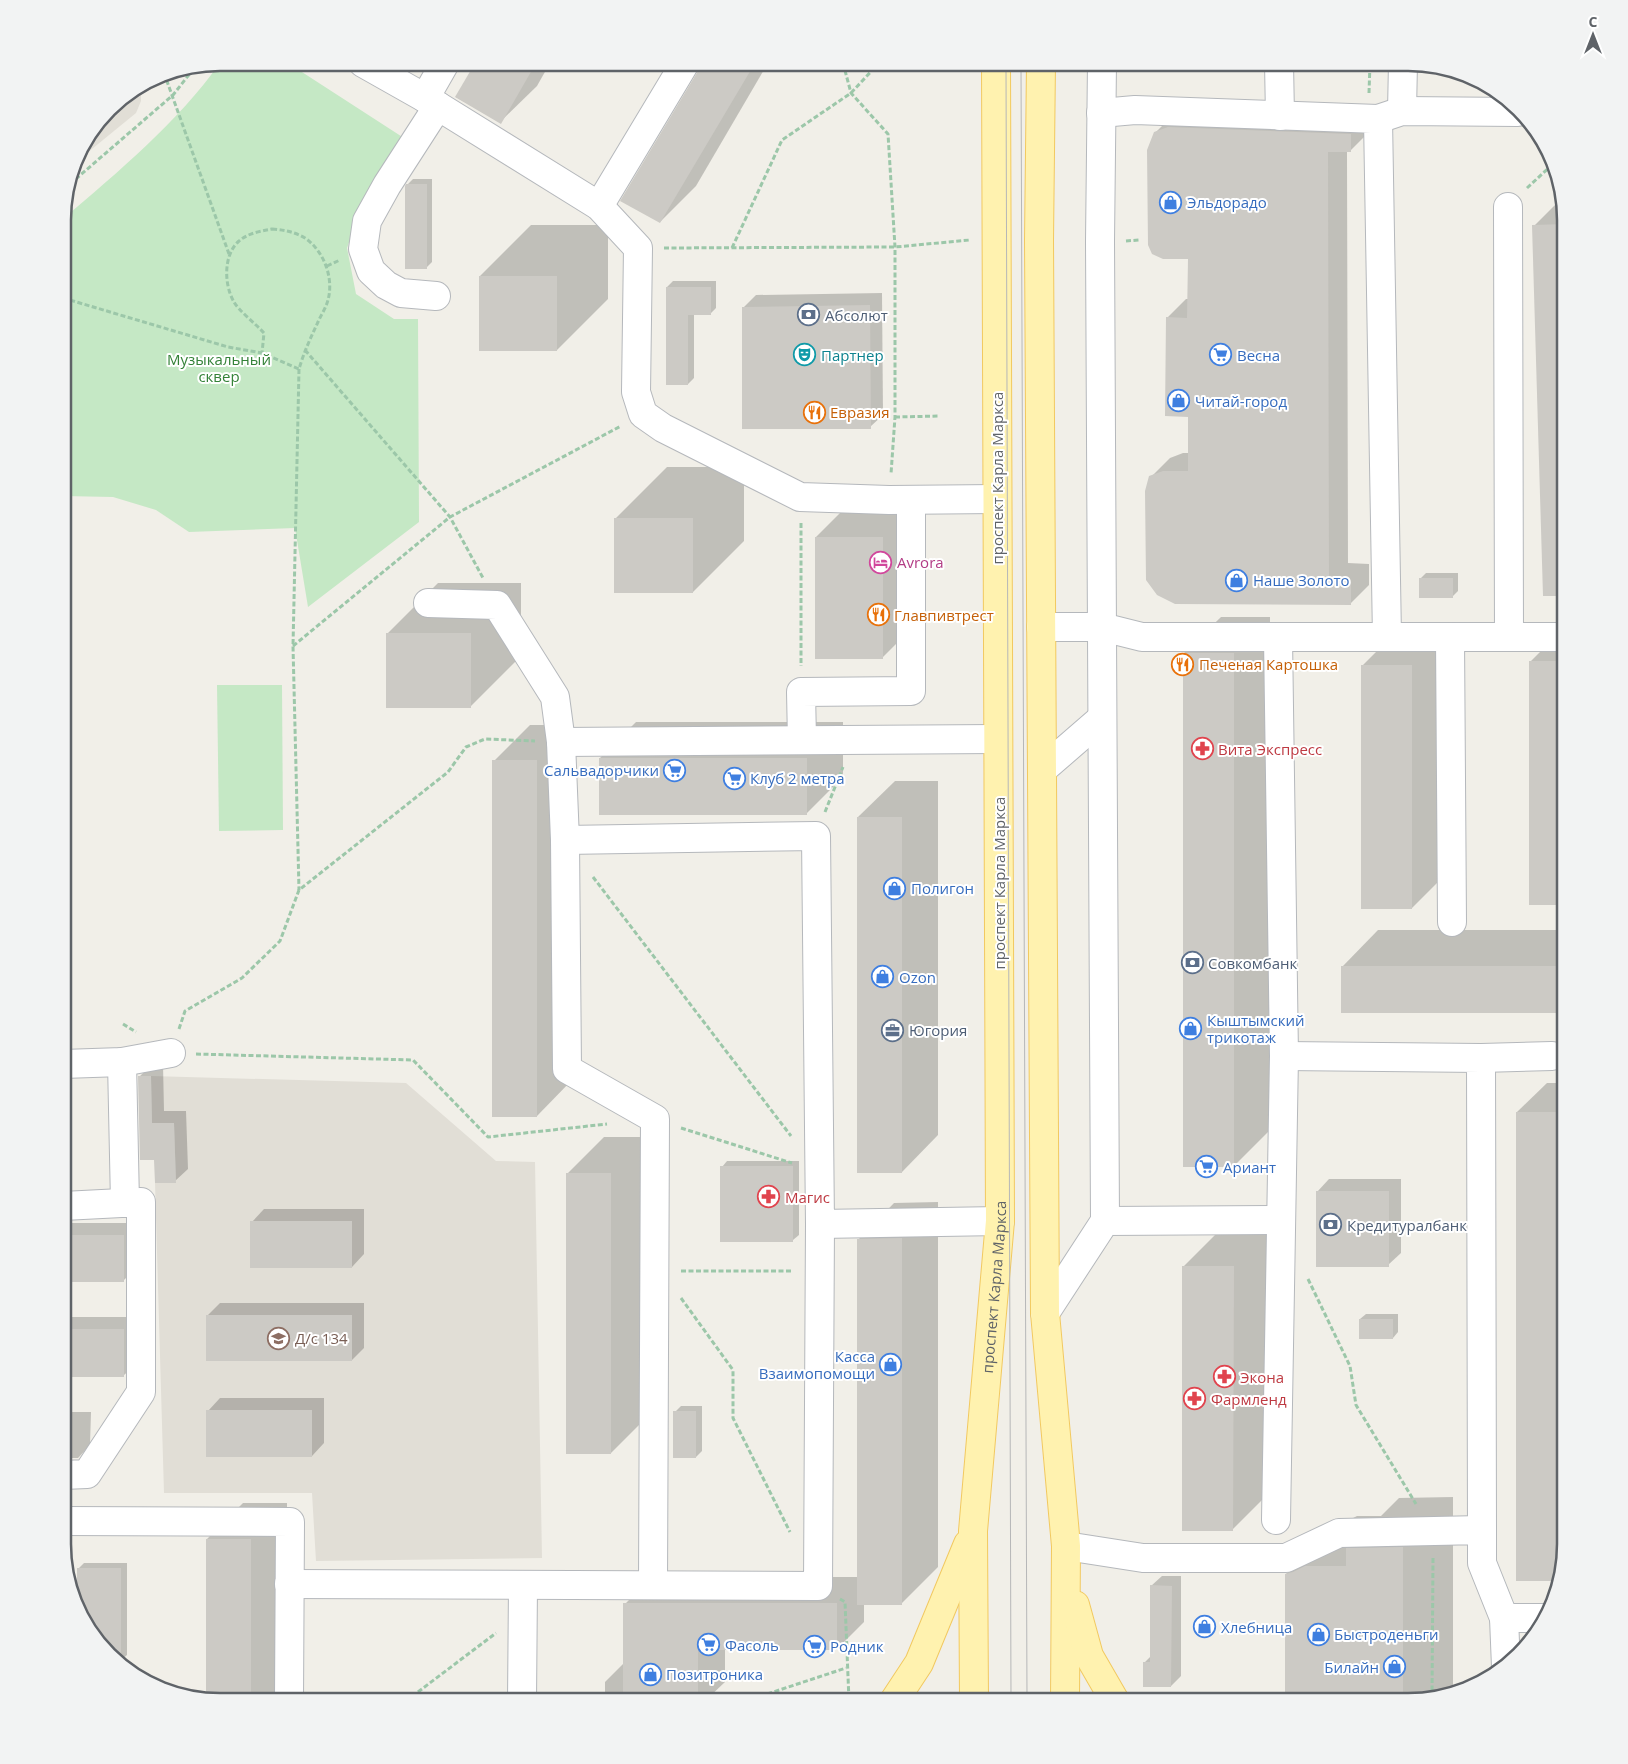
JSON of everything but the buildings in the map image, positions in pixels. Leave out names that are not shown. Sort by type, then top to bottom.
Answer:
[{"type":"main road","name":"проспект Карла Маркса","points":[[974,1693],[973,1531],[1000,1221],[996,72]]},
{"type":"main road","points":[[1041,72],[1039,240],[1045,1313],[1066,1546],[1066,1693]]},
{"type":"main road","points":[[900,1693],[920,1662],[973,1531]]},
{"type":"main road","points":[[1066,1574],[1089,1656],[1110,1693]]},
{"type":"lane","points":[[379,71],[432,102],[598,206],[638,248],[636,392],[643,414],[664,428],[800,497],[897,500],[997,499]]},
{"type":"lane","points":[[436,296],[401,293],[386,285],[371,271],[363,249],[367,221],[432,102],[442,71]]},
{"type":"lane","points":[[598,206],[680,71]]},
{"type":"lane","points":[[1045,1313],[1105,1221],[1100,241],[1102,72]]},
{"type":"lane","points":[[1279,72],[1280,116]]},
{"type":"lane","points":[[1387,637],[1390,115],[1402,72]]},
{"type":"lane","points":[[1101,112],[1135,110],[1280,116],[1510,112]]},
{"type":"lane","points":[[1508,207],[1509,637]]},
{"type":"lane","points":[[802,740],[801,692],[911,691],[910,510],[897,500]]},
{"type":"lane","points":[[428,604],[497,605],[555,697],[560,742],[565,840],[566,1069],[655,1119],[653,1585]]},
{"type":"lane","points":[[1041,627],[1102,627],[1142,637],[1557,637]]},
{"type":"lane","points":[[1276,1520],[1284,1056],[1278,637]]},
{"type":"lane","points":[[1450,637],[1452,922]]},
{"type":"lane","points":[[1042,770],[1102,718]]},
{"type":"lane","points":[[560,742],[998,738]]},
{"type":"lane","points":[[289,1584],[818,1586],[820,1224],[816,836],[565,840]]},
{"type":"lane","points":[[71,1064],[122,1062],[172,1053]]},
{"type":"lane","points":[[1284,1056],[1481,1058],[1552,1056]]},
{"type":"lane","points":[[1481,1058],[1482,1564],[1504,1618],[1506,1656]]},
{"type":"lane","points":[[122,1062],[125,1203]]},
{"type":"lane","points":[[71,1206],[141,1202],[141,1392],[87,1474],[71,1475]]},
{"type":"lane","points":[[1105,1221],[1280,1220]]},
{"type":"lane","points":[[820,1224],[1000,1221]]},
{"type":"lane","points":[[71,1521],[290,1522],[289,1693]]},
{"type":"lane","points":[[1066,1546],[1143,1558],[1286,1558],[1339,1533],[1482,1530]]},
{"type":"lane","points":[[522,1693],[523,1585]]},
{"type":"lane","points":[[1504,1618],[1537,1618]]},
{"type":"path","points":[[845,72],[850,93],[888,134],[895,247],[894,417],[897,500]]},
{"type":"path","points":[[732,248],[782,140],[850,93],[871,72]]},
{"type":"path","points":[[77,178],[173,96],[189,74]]},
{"type":"path","points":[[167,81],[229,255]]},
{"type":"path","points":[[1508,207],[1547,168]]},
{"type":"path","points":[[172,1053],[185,1011],[242,978],[280,942],[299,890],[293,646],[298,368],[328,300],[330,283],[327,266],[318,250],[305,238],[289,231],[272,229],[254,232],[239,240],[229,255],[227,269],[228,287],[234,304],[264,333],[262,353]]},
{"type":"path","points":[[638,248],[895,247],[940,242]]},
{"type":"path","points":[[72,301],[228,347],[262,353],[298,368]]},
{"type":"path","points":[[305,350],[450,517],[497,605]]},
{"type":"path","points":[[293,646],[450,517],[643,414]]},
{"type":"path","points":[[894,417],[940,416]]},
{"type":"path","points":[[800,497],[801,692]]},
{"type":"path","points":[[299,890],[448,772],[466,747],[485,739],[560,742]]},
{"type":"path","points":[[816,836],[853,739]]},
{"type":"path","points":[[565,840],[819,1172]]},
{"type":"path","points":[[123,1024],[172,1053],[413,1060],[488,1137],[655,1119],[819,1172]]},
{"type":"path","points":[[654,1256],[662,1271],[819,1272]]},
{"type":"path","points":[[1305,1272],[1350,1366],[1356,1405],[1433,1532],[1432,1691]]},
{"type":"path","points":[[678,1294],[733,1370],[733,1418],[791,1533]]},
{"type":"path","points":[[818,1586],[845,1602],[848,1693]]},
{"type":"path","points":[[418,1693],[523,1614]]},
{"type":"path","points":[[772,1693],[846,1668]]},
{"type":"shaded area","points":[[141,94],[141,101],[136,113],[88,152],[108,122],[129,102]]},
{"type":"shaded area","points":[[151,1076],[406,1083],[496,1161],[535,1162],[542,1558],[316,1561],[312,1493],[164,1493],[155,1183],[176,1182],[174,1123],[152,1123]]},
{"type":"green space","name":"Музыкальный сквер","points":[[300,71],[407,140],[360,211],[347,248],[356,294],[394,319],[418,319],[419,522],[308,607],[295,528],[189,532],[156,510],[113,497],[72,496],[72,211],[146,146],[213,72]]},
{"type":"green space","points":[[217,685],[282,685],[283,830],[219,831]]},
{"type":"tram line","points":[[1006,72],[1011,1693]]},
{"type":"tram line","points":[[1021,72],[1027,1693]]},
{"type":"place","name":"Эльдорадо","points":[[1171,202]]},
{"type":"place","name":"Абсолют","points":[[809,315]]},
{"type":"place","name":"Партнер","points":[[805,355]]},
{"type":"place","name":"Весна","points":[[1221,355]]},
{"type":"place","name":"Читай-город","points":[[1179,401]]},
{"type":"place","name":"Евразия","points":[[814,412]]},
{"type":"place","name":"Avrora","points":[[881,562]]},
{"type":"place","name":"Наше Золото","points":[[1237,580]]},
{"type":"place","name":"Главпивтрест","points":[[878,615]]},
{"type":"place","name":"Печеная Картошка","points":[[1183,664]]},
{"type":"place","name":"Вита Экспресс","points":[[1202,749]]},
{"type":"place","name":"Сальвадорчики","points":[[675,770]]},
{"type":"place","name":"Клуб 2 метра","points":[[734,778]]},
{"type":"place","name":"Полигон","points":[[895,888]]},
{"type":"place","name":"Совкомбанк","points":[[1192,963]]},
{"type":"place","name":"Ozon","points":[[883,977]]},
{"type":"place","name":"Кыштымский трикотаж","points":[[1191,1029]]},
{"type":"place","name":"Югория","points":[[893,1030]]},
{"type":"place","name":"Ариант","points":[[1207,1167]]},
{"type":"place","name":"Магис","points":[[769,1197]]},
{"type":"place","name":"Кредитуралбанк","points":[[1331,1225]]},
{"type":"place","name":"Д/с 134","points":[[279,1338]]},
{"type":"place","name":"Касса Взаимопомощи","points":[[891,1365]]},
{"type":"place","name":"Экона","points":[[1224,1377]]},
{"type":"place","name":"Фармленд","points":[[1195,1399]]},
{"type":"place","name":"Хлебница","points":[[1205,1627]]},
{"type":"place","name":"Быстроденьги","points":[[1318,1634]]},
{"type":"place","name":"Фасоль","points":[[709,1645]]},
{"type":"place","name":"Родник","points":[[814,1646]]},
{"type":"place","name":"Билайн","points":[[1395,1667]]},
{"type":"place","name":"Позитроника","points":[[650,1674]]}]
